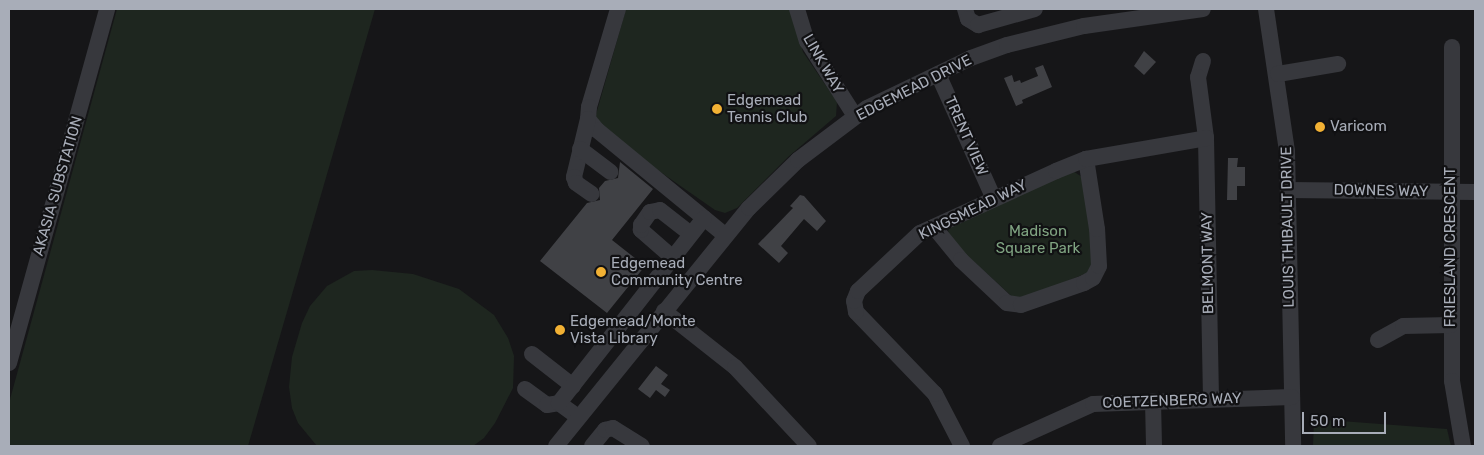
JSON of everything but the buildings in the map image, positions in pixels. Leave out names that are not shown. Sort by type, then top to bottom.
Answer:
[{"type":"street","name":"AKASIA SUBSTATION","points":[[9,363],[107,9]]},
{"type":"street","points":[[592,194],[574,181],[589,107],[618,9]]},
{"type":"street","name":"LINK WAY","points":[[797,9],[807,41],[855,116]]},
{"type":"street","points":[[965,9],[968,19],[978,25],[1035,9]]},
{"type":"street","name":"EDGEMEAD DRIVE","points":[[556,446],[725,235],[775,181],[855,116],[938,74],[1007,45],[1058,31],[1203,9]]},
{"type":"street","name":"LOUIS THIBAULT DRIVE","points":[[1266,9],[1278,74],[1288,190],[1293,446]]},
{"type":"street","name":"FRIESLAND CRESCENT","points":[[1452,47],[1452,381],[1462,446]]},
{"type":"street","name":"BELMONT WAY","points":[[1203,61],[1198,77],[1206,132],[1211,399]]},
{"type":"street","points":[[1278,74],[1338,64]]},
{"type":"street","name":"TRENT VIEW","points":[[938,74],[994,198]]},
{"type":"street","points":[[588,119],[597,130],[725,235]]},
{"type":"street","name":"KINGSMEAD WAY","points":[[962,446],[935,394],[854,306],[858,291],[920,233],[994,198],[1086,159],[1206,132]]},
{"type":"street","points":[[580,149],[610,172]]},
{"type":"street","points":[[934,227],[961,260],[1007,303],[1021,305],[1084,283],[1096,274],[1099,258],[1086,159]]},
{"type":"street","name":"DOWNES WAY","points":[[1288,190],[1475,192]]},
{"type":"street","points":[[673,258],[641,230],[641,225],[650,212],[660,210],[692,234]]},
{"type":"street","points":[[525,389],[547,405],[560,403],[704,218]]},
{"type":"street","points":[[664,311],[734,367],[809,446]]},
{"type":"street","points":[[1378,340],[1404,326],[1451,325]]},
{"type":"street","points":[[532,354],[573,386]]},
{"type":"street","name":"COETZENBERG WAY","points":[[1000,446],[1093,404],[1292,397]]},
{"type":"street","points":[[1153,401],[1154,446]]},
{"type":"street","points":[[560,403],[578,418]]},
{"type":"street","points":[[592,446],[609,428],[621,431],[642,446]]},
{"type":"green space","points":[[117,9],[375,9],[248,446],[9,446],[9,403]]},
{"type":"green space","name":"Edgemead Tennis Club","points":[[626,9],[791,9],[803,52],[837,102],[836,116],[788,157],[737,208],[725,213],[715,210],[593,125]]},
{"type":"green space","name":"Madison Square Park","points":[[1073,171],[1082,177],[1094,260],[1087,273],[1017,301],[949,239],[948,227]]},
{"type":"green space","points":[[372,270],[413,274],[459,289],[494,315],[508,338],[514,356],[513,388],[495,423],[484,438],[473,446],[317,446],[298,423],[292,408],[289,387],[292,357],[302,323],[310,306],[327,286],[354,271]]},
{"type":"green space","points":[[1314,419],[1447,429],[1451,446],[1313,446]]},
{"type":"place","name":"Edgemead Tennis Club","points":[[717,109]]},
{"type":"place","name":"Varicom","points":[[1320,127]]},
{"type":"place","name":"Edgemead Community Centre","points":[[601,272]]},
{"type":"place","name":"Edgemead/Monte Vista Library","points":[[560,330]]}]
